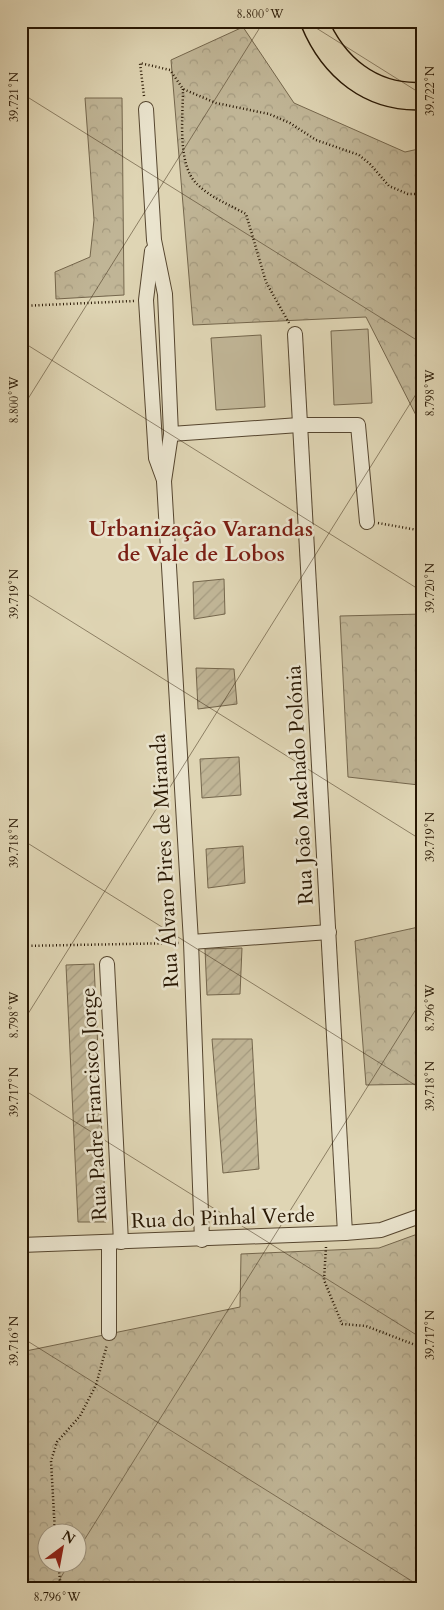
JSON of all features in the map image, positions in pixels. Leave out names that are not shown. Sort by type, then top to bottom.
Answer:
[{"type":"highway","points":[[314,21],[334,57],[353,76],[387,92],[408,96],[423,96]]},
{"type":"highway","points":[[332,21],[352,54],[373,70],[394,78],[423,80]]},
{"type":"street","name":"Rua Álvaro Pires de Miranda","points":[[146,109],[154,240],[165,294],[171,434],[164,481],[190,942],[202,1240]]},
{"type":"street","name":"Rua Álvaro Pires de Miranda","points":[[154,240],[146,300],[156,458],[164,481]]},
{"type":"street","name":"Rua João Machado Polónia","points":[[295,334],[345,1233]]},
{"type":"street","points":[[171,434],[299,425],[358,425],[367,522]]},
{"type":"street","points":[[190,942],[328,932]]},
{"type":"street","name":"Rua Padre Francisco Jorge","points":[[107,964],[115,1242],[109,1333]]},
{"type":"street","name":"Rua do Pinhal Verde","points":[[21,1245],[202,1240],[345,1233],[381,1230],[423,1215]]},
{"type":"path","points":[[146,109],[140,63],[170,70],[183,89],[216,103],[269,114],[290,122],[316,140],[359,155],[370,164],[389,186],[408,194],[423,194]]},
{"type":"path","points":[[183,89],[182,137],[187,168],[196,183],[216,198],[246,214],[266,282],[295,334]]},
{"type":"path","points":[[21,306],[146,300]]},
{"type":"path","points":[[367,522],[423,530]]},
{"type":"path","points":[[21,946],[190,942]]},
{"type":"path","points":[[327,1234],[324,1280],[342,1324],[366,1326],[423,1348]]},
{"type":"path","points":[[54,1522],[51,1496],[51,1461],[57,1442],[80,1416],[96,1385],[109,1333]]},
{"type":"path","points":[[59,1572],[61,1589]]},
{"type":"green space","points":[[243,27],[294,103],[405,152],[423,148],[423,429],[366,317],[193,325],[171,60]]},
{"type":"green space","points":[[85,98],[122,98],[124,295],[56,299],[55,272],[90,257],[94,220]]},
{"type":"green space","points":[[368,329],[372,403],[334,405],[331,331]]},
{"type":"green space","points":[[261,335],[265,407],[216,410],[211,338]]},
{"type":"green space","points":[[224,579],[225,614],[194,619],[193,582]]},
{"type":"green space","points":[[423,614],[423,819],[419,785],[348,777],[340,616]]},
{"type":"green space","points":[[196,668],[234,669],[237,704],[198,709]]},
{"type":"green space","points":[[239,757],[241,795],[202,798],[200,759]]},
{"type":"green space","points":[[243,846],[245,883],[208,888],[206,849]]},
{"type":"green space","points":[[423,926],[423,1084],[366,1085],[355,941]]},
{"type":"green space","points":[[242,948],[240,994],[207,995],[205,949]]},
{"type":"green space","points":[[94,964],[106,1222],[78,1222],[66,965]]},
{"type":"green space","points":[[212,1039],[252,1039],[259,1169],[223,1173]]},
{"type":"green space","points":[[423,1232],[423,1589],[21,1589],[21,1352],[240,1307],[241,1254],[379,1248]]},
{"type":"district","name":"Urbanização Varandas de Vale de Lobos","points":[[201,542]]}]
